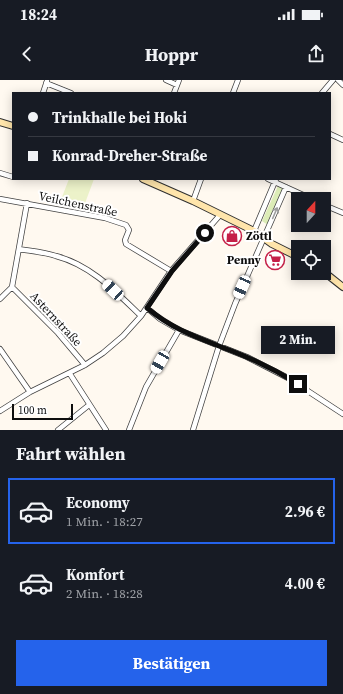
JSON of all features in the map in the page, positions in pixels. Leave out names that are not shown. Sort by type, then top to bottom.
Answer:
[{"type":"street","points":[[166,80],[178,82],[174,92]]},
{"type":"street","points":[[233,92],[238,80]]},
{"type":"street","points":[[323,92],[333,80]]},
{"type":"street","points":[[338,80],[343,85]]},
{"type":"street","points":[[43,92],[46,81],[69,92]]},
{"type":"street","points":[[0,122],[12,126]]},
{"type":"street","points":[[331,134],[343,140]]},
{"type":"street","points":[[0,173],[12,177]]},
{"type":"street","points":[[145,180],[193,201],[254,231],[291,253]]},
{"type":"street","points":[[193,201],[201,180]]},
{"type":"street","points":[[254,231],[275,180],[297,192]]},
{"type":"street","points":[[193,430],[236,301],[286,187]]},
{"type":"street","name":"Veilchenstraße","points":[[0,199],[105,218],[126,225],[129,230],[125,240],[126,244],[172,271]]},
{"type":"street","points":[[0,299],[12,287],[27,203]]},
{"type":"street","points":[[331,208],[343,213]]},
{"type":"street","points":[[0,411],[30,392],[84,366],[103,353],[123,336],[141,316],[172,271],[220,215]]},
{"type":"street","points":[[19,249],[56,256],[86,268],[100,278],[141,316]]},
{"type":"street","points":[[331,278],[343,287]]},
{"type":"street","name":"Asternstraße","points":[[12,287],[53,328],[84,366]]},
{"type":"street","points":[[147,308],[160,319],[179,330],[247,357],[282,374],[343,414]]},
{"type":"street","points":[[129,430],[146,387],[179,330]]},
{"type":"street","points":[[0,349],[30,392]]},
{"type":"street","points":[[70,374],[106,430]]},
{"type":"street","points":[[58,430],[89,405]]},
{"type":"green space","points":[[69,180],[94,180],[84,206],[62,197]]},
{"type":"green space","points":[[278,186],[283,189],[268,225],[262,221]]},
{"type":"place","name":"Zöttl","points":[[232,236]]},
{"type":"place","name":"Penny","points":[[275,260]]},
{"type":"route","points":[[205,233],[188,250],[147,308],[160,319],[179,330],[198,339],[247,357],[298,384]]}]
